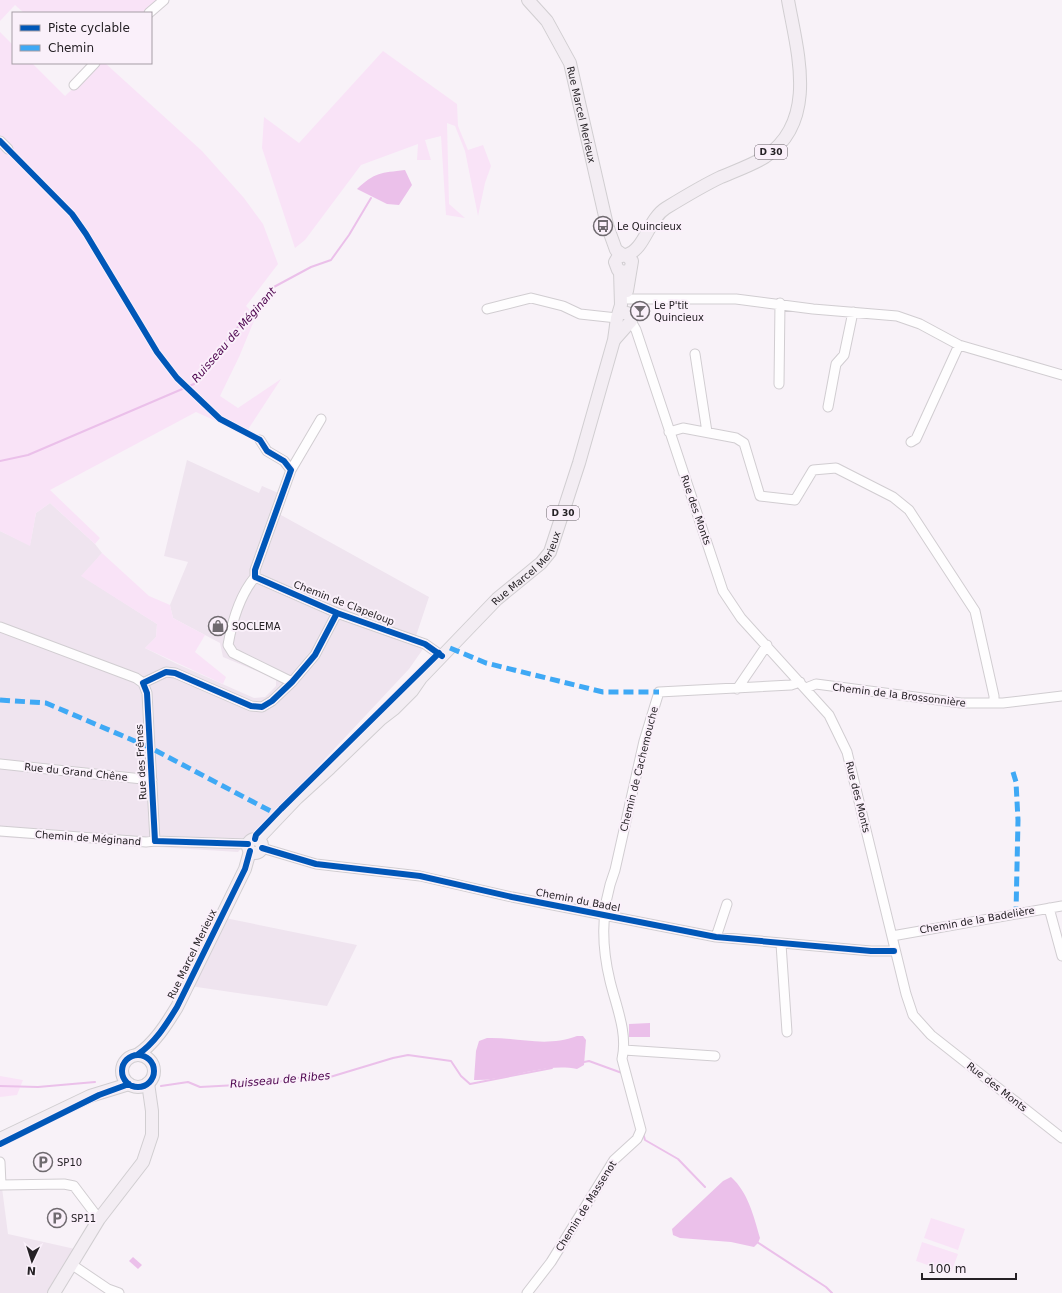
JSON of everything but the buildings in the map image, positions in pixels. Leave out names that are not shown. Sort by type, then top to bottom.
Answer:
[{"type":"main road","name":"Rue Marcel Merieux","points":[[137,1056],[146,1050],[177,1007],[245,868],[254,846],[297,798],[412,691],[421,678],[497,599],[541,563],[550,552],[579,463],[614,340],[623,320],[628,298],[624,263],[612,241],[570,63],[547,21],[528,0]]},
{"type":"main road","name":"D 30","points":[[624,263],[639,254],[641,243],[651,223],[661,211],[699,188],[765,157],[780,144],[790,130],[798,109],[801,86],[800,64],[788,0]]},
{"type":"main road","name":"Rue Marcel Merieux","points":[[623,320],[621,305],[624,263]]},
{"type":"main road","name":"Rue Marcel Merieux","points":[[151,1062],[162,1029]]},
{"type":"main road","points":[[0,1139],[90,1096],[122,1072],[124,1064],[127,1060],[137,1056],[145,1057],[151,1062],[153,1075],[138,1085],[90,1096]]},
{"type":"main road","points":[[54,1293],[99,1219],[143,1162],[152,1135],[152,1110],[138,1085],[122,1072]]},
{"type":"street","points":[[150,12],[164,0]]},
{"type":"street","points":[[74,85],[94,64]]},
{"type":"street","points":[[0,141],[8,149]]},
{"type":"street","points":[[487,309],[531,298],[563,306],[580,314],[623,320]]},
{"type":"street","points":[[628,298],[736,299],[780,303],[814,309],[897,316],[920,324],[958,345],[1062,375]]},
{"type":"street","points":[[779,384],[780,303]]},
{"type":"street","points":[[828,406],[836,364],[844,355],[853,312]]},
{"type":"street","name":"Rue des Monts","points":[[623,320],[637,335],[723,591],[741,618],[829,715],[847,752],[892,936],[894,951],[913,1015],[931,1034],[1062,1138]]},
{"type":"street","points":[[911,442],[916,439],[958,345]]},
{"type":"street","points":[[695,354],[707,432]]},
{"type":"street","points":[[292,682],[233,653],[228,645],[242,597],[255,577],[255,570],[291,470],[321,419]]},
{"type":"street","points":[[670,432],[683,428],[736,438],[744,444],[760,496],[795,500],[813,470],[836,468],[893,497],[909,510],[975,611],[994,696],[994,703]]},
{"type":"street","points":[[260,440],[267,451],[284,461],[291,470]]},
{"type":"street","name":"Chemin de Clapeloup","points":[[255,577],[336,613],[425,644],[442,656]]},
{"type":"street","points":[[0,627],[136,678],[143,683],[166,672],[174,673],[252,706],[262,707],[272,702],[292,682],[315,655],[336,613]]},
{"type":"street","points":[[737,689],[767,646]]},
{"type":"street","name":"Rue des Frênes","points":[[143,683],[147,693],[155,841]]},
{"type":"street","name":"Chemin de la Brossonnière","points":[[803,685],[816,684],[920,699],[960,703],[994,703],[1062,696]]},
{"type":"street","name":"Chemin de Cachemouche","points":[[604,915],[644,740],[659,692],[803,685]]},
{"type":"street","name":"Rue du Grand Chêne","points":[[0,764],[152,780]]},
{"type":"street","name":"Chemin de Méginand","points":[[0,832],[146,842],[155,841],[254,846]]},
{"type":"street","name":"Chemin du Badel","points":[[254,846],[316,864],[420,876],[512,897],[716,937],[781,944],[871,951],[894,951]]},
{"type":"street","points":[[716,937],[727,904]]},
{"type":"street","name":"Chemin de la Badelière","points":[[892,936],[1062,906]]},
{"type":"street","points":[[1049,908],[1062,956]]},
{"type":"street","name":"Chemin de Massenot","points":[[526,1293],[551,1262],[614,1160],[637,1139],[641,1130],[622,1060],[624,1050],[619,1014],[610,981],[604,947],[604,915]]},
{"type":"street","points":[[781,944],[787,1032]]},
{"type":"street","points":[[624,1050],[715,1056]]},
{"type":"street","points":[[0,1162],[0,1185],[64,1184],[74,1186],[99,1219]]},
{"type":"street","points":[[71,1264],[108,1290],[119,1293]]},
{"type":"shaded area","points":[[0,0],[159,0],[146,12],[23,12],[15,5],[0,21]]},
{"type":"shaded area","points":[[0,32],[12,44],[12,64],[33,64],[65,96],[99,64],[106,64],[202,151],[244,198],[263,224],[278,264],[246,306],[256,316],[239,357],[220,396],[238,408],[281,379],[245,434],[196,412],[50,490],[100,538],[95,544],[50,503],[36,513],[30,546],[0,531]]},
{"type":"shaded area","points":[[383,51],[457,104],[458,126],[468,150],[483,145],[491,166],[485,183],[478,216],[465,151],[455,126],[447,123],[449,204],[465,218],[446,215],[441,136],[425,140],[431,160],[417,160],[418,144],[361,165],[305,240],[295,248],[262,148],[264,117],[299,143]]},
{"type":"shaded area","points":[[405,170],[412,185],[399,205],[387,204],[357,189],[363,183],[379,174]]},
{"type":"shaded area","points":[[187,460],[259,493],[262,486],[283,495],[279,508],[281,515],[429,597],[413,645],[423,649],[409,669],[238,852],[0,837],[0,531],[30,545],[36,513],[50,503],[95,544],[102,553],[82,576],[157,624],[156,637],[145,648],[254,698],[265,697],[276,686],[276,679],[223,657],[220,643],[173,618],[170,605],[188,562],[164,556]]},
{"type":"shaded area","points":[[102,553],[149,596],[170,605],[173,618],[205,635],[195,652],[226,677],[223,684],[145,648],[156,637],[157,624],[81,576]]},
{"type":"shaded area","points":[[225,918],[357,945],[327,1006],[190,986]]},
{"type":"shaded area","points":[[650,1023],[650,1037],[629,1037],[629,1024]]},
{"type":"shaded area","points":[[583,1036],[586,1040],[584,1065],[577,1069],[551,1068],[500,1078],[474,1080],[476,1051],[479,1041],[487,1038],[499,1038],[543,1042]]},
{"type":"shaded area","points":[[0,1076],[23,1080],[17,1095],[0,1097]]},
{"type":"shaded area","points":[[731,1177],[742,1190],[753,1213],[760,1238],[754,1247],[731,1242],[680,1238],[673,1235],[672,1229],[723,1181]]},
{"type":"shaded area","points":[[0,1188],[2,1188],[8,1234],[75,1249],[50,1293],[0,1293]]},
{"type":"shaded area","points":[[931,1218],[965,1229],[958,1250],[924,1238]]},
{"type":"shaded area","points":[[922,1242],[958,1254],[951,1273],[916,1261]]},
{"type":"shaded area","points":[[133,1257],[142,1265],[138,1269],[129,1261]]},
{"type":"waterway","name":"Ruisseau de Méginant","points":[[0,461],[28,455],[194,384],[212,358],[272,288],[311,267],[331,260],[349,235],[371,198]]},
{"type":"waterway","name":"Ruisseau de Ribes","points":[[161,1086],[188,1082],[200,1087],[273,1083],[295,1078],[330,1077],[408,1055],[451,1061],[461,1076],[470,1084],[552,1068]]},
{"type":"waterway","name":"Ruisseau de Ribes","points":[[584,1062],[589,1061],[622,1073]]},
{"type":"waterway","name":"Ruisseau de Ribes","points":[[0,1086],[38,1087],[95,1082]]},
{"type":"waterway","name":"Ruisseau de Ribes","points":[[643,1133],[645,1140],[678,1159],[705,1187]]},
{"type":"waterway","name":"Ruisseau de Ribes","points":[[757,1242],[826,1287],[832,1293]]},
{"type":"marked path","points":[[450,648],[486,663],[603,692],[659,692]]},
{"type":"marked path","points":[[0,700],[46,703],[151,748],[278,815]]},
{"type":"marked path","points":[[1013,772],[1016,782],[1018,820],[1016,913]]},
{"type":"cycle path","points":[[0,141],[72,214],[86,234],[157,352],[177,378],[220,419],[260,440],[267,451],[284,461],[291,470],[255,570],[255,577],[337,613],[425,644],[442,656]]},
{"type":"cycle path","points":[[248,844],[155,841],[147,693],[143,683],[166,672],[175,673],[251,706],[262,707],[272,701],[292,682],[315,655],[337,613]]},
{"type":"cycle path","points":[[255,839],[256,835],[281,809],[439,653]]},
{"type":"cycle path","points":[[262,848],[316,864],[420,876],[512,897],[716,937],[871,951],[894,951]]},
{"type":"cycle path","points":[[137,1055],[154,1040],[177,1007],[245,869],[250,851]]},
{"type":"cycle path","points":[[138,1055],[147,1058],[151,1062],[154,1071],[151,1080],[147,1084],[138,1087],[129,1084],[125,1080],[122,1071],[125,1062],[129,1058],[138,1055]]},
{"type":"cycle path","points":[[0,1144],[99,1095],[129,1084]]},
{"type":"place","name":"Le Quincieux","points":[[603,226]]},
{"type":"place","name":"Le P'tit Quincieux","points":[[640,311]]},
{"type":"place","name":"SOCLEMA","points":[[218,626]]},
{"type":"place","name":"SP10","points":[[43,1162]]},
{"type":"place","name":"SP11","points":[[57,1218]]}]
